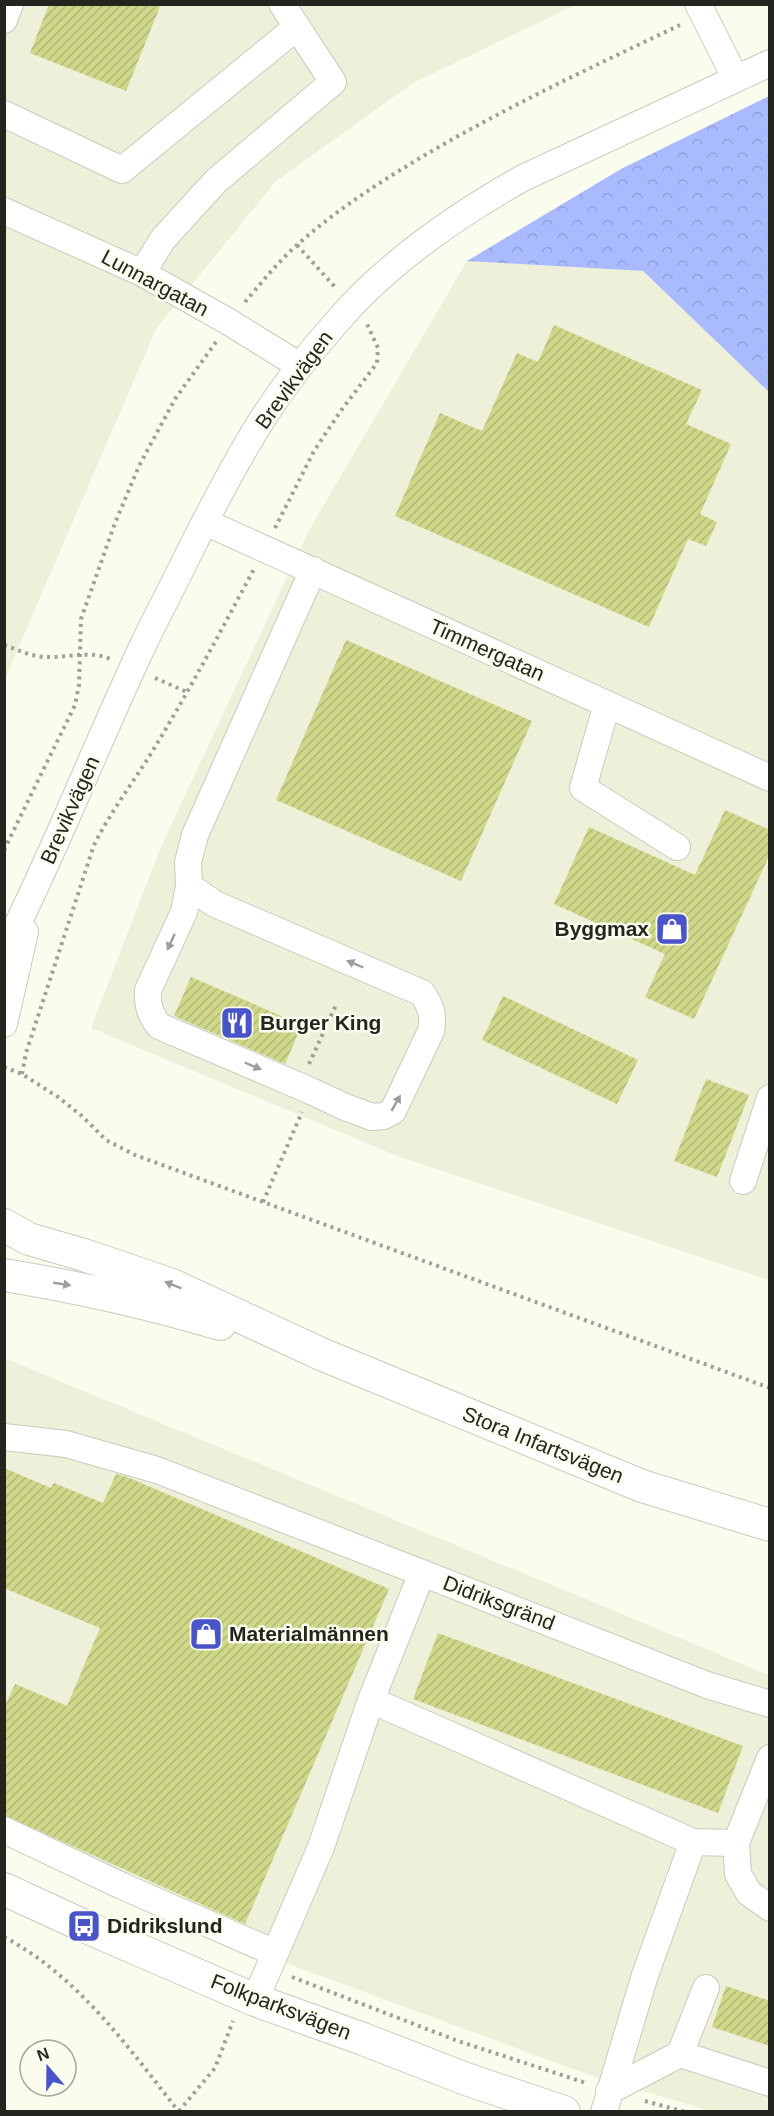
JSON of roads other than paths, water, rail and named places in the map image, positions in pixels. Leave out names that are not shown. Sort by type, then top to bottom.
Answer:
[{"type":"main road","name":"Stora Infartsvägen","points":[[4,1225],[29,1239],[172,1285],[321,1354],[642,1486],[770,1525]]},
{"type":"main road","name":"Stora Infartsvägen","points":[[4,1275],[71,1286],[156,1305],[321,1354]]},
{"type":"main road","name":"Folkparksvägen","points":[[4,1889],[255,2000],[466,2079],[564,2112]]},
{"type":"street","points":[[4,20],[10,4]]},
{"type":"street","points":[[142,273],[162,239],[216,182],[333,82],[282,4]]},
{"type":"street","points":[[698,4],[736,79]]},
{"type":"street","points":[[4,114],[122,170],[297,27]]},
{"type":"street","name":"Brevikvägen","points":[[4,952],[33,896],[133,669],[205,522],[265,415],[336,321],[427,239],[484,200],[533,173],[770,63]]},
{"type":"street","name":"Lunnargatan","points":[[4,210],[142,273],[229,322],[300,366]]},
{"type":"street","name":"Timmergatan","points":[[205,522],[770,778]]},
{"type":"street","points":[[189,886],[215,904],[422,993],[434,1017],[431,1030],[393,1111],[384,1116],[372,1117],[159,1026],[150,1014],[147,1003],[148,990],[184,912],[189,886],[188,862],[195,835],[313,570]]},
{"type":"street","points":[[607,704],[583,788],[677,847]]},
{"type":"street","name":"Brevikvägen","points":[[4,1024],[33,896]]},
{"type":"street","points":[[743,1181],[770,1098]]},
{"type":"street","points":[[4,1437],[66,1444],[157,1470],[422,1573]]},
{"type":"street","name":"Didriksgränd","points":[[255,2000],[321,1847],[371,1700],[422,1573],[707,1685],[770,1704]]},
{"type":"street","points":[[371,1700],[693,1842],[735,1843]]},
{"type":"street","points":[[770,1758],[735,1843],[738,1874],[749,1893],[765,1907],[770,1908]]},
{"type":"street","points":[[4,1830],[272,1960]]},
{"type":"street","points":[[607,2101],[645,1975],[693,1842]]},
{"type":"street","points":[[607,2101],[680,2054],[705,1988]]},
{"type":"street","points":[[680,2054],[770,2083]]},
{"type":"place","name":"Byggmax","points":[[672,929]]},
{"type":"place","name":"Burger King","points":[[237,1023]]},
{"type":"place","name":"Materialmännen","points":[[206,1634]]},
{"type":"place","name":"Didrikslund","points":[[84,1926]]}]
